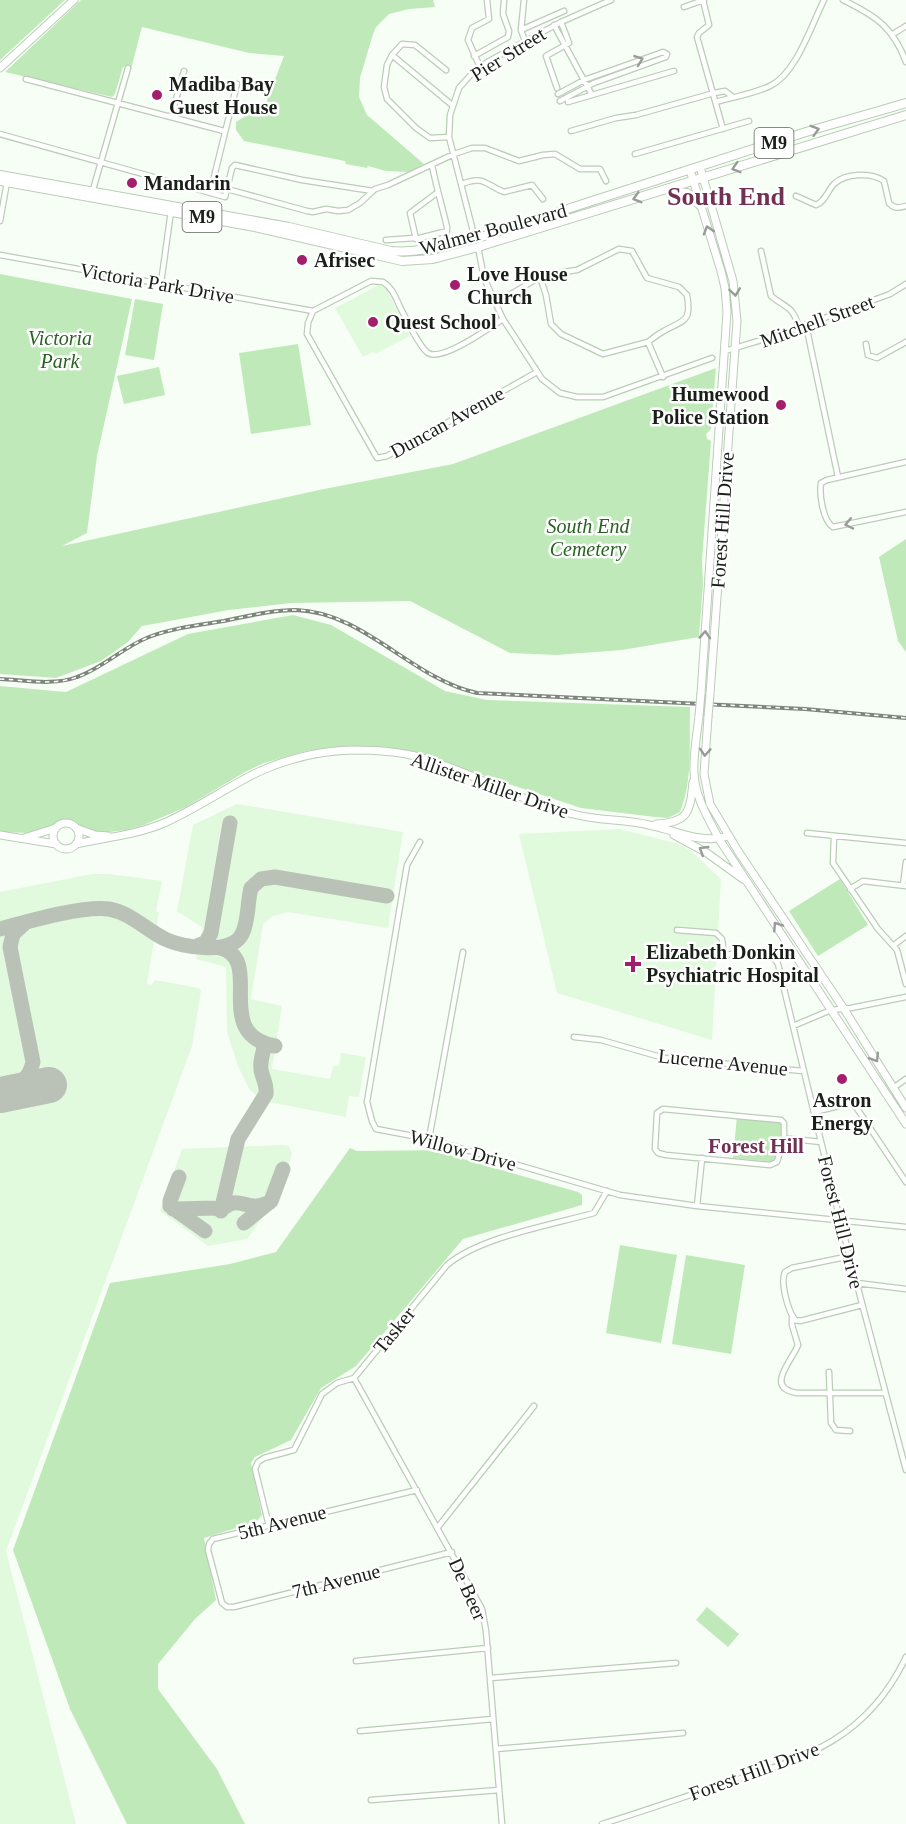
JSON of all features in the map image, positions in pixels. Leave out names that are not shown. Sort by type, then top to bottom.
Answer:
[{"type":"main road","name":"Walmer Boulevard","points":[[4,179],[289,227],[391,251],[407,252],[427,250],[475,237],[806,132],[906,103]]},
{"type":"main road","name":"Walmer Boulevard","points":[[172,209],[402,261],[433,259],[906,115]]},
{"type":"main road","points":[[661,191],[687,193],[701,206]]},
{"type":"street","points":[[0,68],[74,0]]},
{"type":"street","points":[[480,67],[468,40],[472,28],[489,18],[487,0]]},
{"type":"street","points":[[474,56],[508,37],[509,31],[503,14],[504,0]]},
{"type":"street","points":[[524,0],[521,30],[525,41]]},
{"type":"street","name":"Pier Street","points":[[478,247],[449,137],[448,126],[452,105],[465,81],[480,67],[554,25],[611,0]]},
{"type":"street","points":[[684,7],[704,0],[709,25],[697,37],[717,92],[716,102],[723,129]]},
{"type":"street","points":[[716,102],[770,86],[780,80],[791,68],[824,0]]},
{"type":"street","points":[[843,0],[880,21],[900,45],[906,62]]},
{"type":"street","points":[[521,30],[564,11]]},
{"type":"street","points":[[560,100],[586,83],[663,52],[668,54],[666,57],[586,83],[557,91],[546,56],[570,41],[561,22]]},
{"type":"street","points":[[554,25],[592,95]]},
{"type":"street","points":[[893,34],[906,26]]},
{"type":"street","points":[[446,70],[419,47],[410,43],[402,44],[392,55],[384,77],[385,93],[389,103],[416,128],[430,138],[449,137]]},
{"type":"street","points":[[392,55],[452,105]]},
{"type":"street","points":[[92,195],[128,68]]},
{"type":"street","points":[[171,117],[184,71]]},
{"type":"street","points":[[568,102],[674,71]]},
{"type":"street","points":[[26,79],[224,131]]},
{"type":"street","points":[[210,193],[237,84]]},
{"type":"street","points":[[571,131],[717,92],[725,91],[733,97]]},
{"type":"street","points":[[635,154],[749,121]]},
{"type":"street","points":[[0,134],[225,197],[232,168],[235,165],[302,180],[373,191]]},
{"type":"street","points":[[227,189],[313,212],[326,209],[348,210],[373,191],[454,154],[479,148],[519,161],[555,154],[580,169],[600,169],[606,181]]},
{"type":"street","points":[[386,240],[415,238],[447,231],[432,165]]},
{"type":"street","name":"Forest Hill Drive","points":[[700,167],[734,281],[737,321],[704,766],[705,786],[710,804],[728,836],[844,1009],[906,1108]]},
{"type":"street","name":"Forest Hill Drive","points":[[690,170],[725,288],[727,312],[694,773],[700,801],[719,839],[906,1124]]},
{"type":"street","points":[[796,196],[816,205],[822,202],[835,183],[847,177],[866,175],[877,177],[884,182],[891,206],[898,208],[906,206]]},
{"type":"street","points":[[0,221],[4,179]]},
{"type":"street","points":[[462,184],[471,180],[482,180],[504,192],[532,185],[543,199]]},
{"type":"street","points":[[415,238],[410,213],[438,192]]},
{"type":"street","points":[[161,283],[172,209]]},
{"type":"street","points":[[478,247],[484,278],[503,319],[537,372],[549,386],[560,393],[590,398],[617,393],[712,358]]},
{"type":"street","points":[[496,303],[540,277],[553,272],[577,270],[623,248],[632,251],[647,278],[679,287],[687,295],[687,315],[684,321],[661,332],[648,342],[603,354],[561,334],[551,324],[540,277]]},
{"type":"street","points":[[761,251],[771,296],[790,309],[799,327]]},
{"type":"street","name":"Victoria Park Drive","points":[[0,255],[313,311]]},
{"type":"street","points":[[313,311],[371,281],[379,281],[387,284],[393,292],[424,350],[430,354],[441,355],[503,319]]},
{"type":"street","name":"Mitchell Street","points":[[725,351],[806,325],[905,287]]},
{"type":"street","name":"Duncan Avenue","points":[[313,311],[308,322],[307,333],[377,458],[387,456],[537,372]]},
{"type":"street","points":[[806,325],[838,477]]},
{"type":"street","points":[[648,342],[663,377]]},
{"type":"street","points":[[866,345],[868,355],[877,358],[906,342]]},
{"type":"street","points":[[906,462],[827,480],[820,486],[830,526],[837,527],[906,512]]},
{"type":"street","name":"Allister Miller Drive","points":[[76,844],[123,836],[153,827],[182,815],[256,773],[277,764],[312,754],[351,750],[415,756],[573,814],[650,825],[700,838],[719,839],[728,836]]},
{"type":"street","points":[[650,825],[674,822],[685,815],[690,807],[694,773]]},
{"type":"street","points":[[0,835],[56,844],[66,849],[76,844],[79,836],[76,828],[66,823],[38,835],[21,838]]},
{"type":"street","points":[[650,825],[707,853],[749,885]]},
{"type":"street","points":[[56,828],[53,838],[56,844]]},
{"type":"street","name":"Allister Miller Drive","points":[[76,828],[94,835],[123,836]]},
{"type":"street","points":[[807,833],[906,843]]},
{"type":"street","points":[[834,836],[833,863],[878,928],[894,945],[899,955],[906,984]]},
{"type":"street","name":"Willow Drive","points":[[420,842],[407,865],[367,1102],[376,1129],[429,1139],[607,1191],[658,1202],[906,1227]]},
{"type":"street","points":[[850,889],[863,881],[904,885],[906,862]]},
{"type":"street","name":"Forest Hill Drive","points":[[677,930],[713,932],[722,939],[724,955],[765,953],[774,957],[778,964],[840,1220],[906,1470]]},
{"type":"street","points":[[894,945],[906,936]]},
{"type":"street","points":[[429,1139],[463,952]]},
{"type":"street","points":[[793,1026],[831,1010],[906,997]]},
{"type":"street","name":"Lucerne Avenue","points":[[574,1037],[601,1040],[664,1058],[803,1071]]},
{"type":"street","points":[[886,1093],[906,1079]]},
{"type":"street","points":[[814,1112],[854,1104],[906,1182]]},
{"type":"street","points":[[668,1109],[781,1120],[784,1123],[784,1138],[779,1159],[774,1164],[666,1155],[656,1151],[657,1113],[668,1109]]},
{"type":"street","points":[[784,1138],[821,1142]]},
{"type":"street","points":[[697,1206],[702,1158]]},
{"type":"street","name":"Tasker","points":[[269,1526],[255,1469],[258,1462],[264,1458],[294,1450],[326,1390],[337,1383],[354,1378],[454,1258],[489,1242],[594,1213],[607,1191]]},
{"type":"street","points":[[850,1256],[792,1268],[785,1272],[782,1278],[798,1345],[782,1373],[781,1382],[784,1388],[797,1393],[885,1393]]},
{"type":"street","points":[[857,1283],[906,1289]]},
{"type":"street","points":[[792,1317],[800,1321],[862,1305]]},
{"type":"street","points":[[829,1372],[833,1428],[839,1431],[850,1431]]},
{"type":"street","name":"De Beer","points":[[354,1378],[482,1609],[488,1648],[502,1824]]},
{"type":"street","points":[[438,1527],[534,1406]]},
{"type":"street","points":[[899,1445],[906,1443]]},
{"type":"street","name":"5th Avenue","points":[[222,1603],[208,1550],[210,1541],[417,1490]]},
{"type":"street","name":"7th Avenue","points":[[222,1603],[227,1607],[234,1607],[452,1552]]},
{"type":"street","points":[[357,1661],[488,1648]]},
{"type":"street","name":"Forest Hill Drive","points":[[602,1824],[789,1763],[822,1749],[872,1709],[906,1658]]},
{"type":"street","points":[[490,1678],[676,1663]]},
{"type":"street","points":[[360,1731],[493,1719]]},
{"type":"street","points":[[496,1749],[683,1733]]},
{"type":"street","points":[[370,1800],[499,1790]]},
{"type":"shaded area","name":"Quest School","points":[[379,285],[386,288],[410,336],[375,354],[373,352],[363,357],[335,308]]},
{"type":"shaded area","points":[[237,804],[403,832],[388,928],[288,912],[273,916],[263,924],[251,999],[282,1006],[272,1069],[330,1079],[333,1066],[339,1066],[341,1053],[366,1057],[359,1097],[349,1096],[346,1117],[269,1102],[259,1098],[249,1089],[238,1066],[227,1032],[226,967],[196,959],[203,928],[177,911],[193,825]]},
{"type":"shaded area","name":"Elizabeth Donkin Psychiatric Hospital","points":[[619,829],[676,843],[691,851],[721,879],[712,1040],[557,993],[519,834]]},
{"type":"shaded area","points":[[92,874],[162,881],[147,983],[151,985],[155,980],[199,988],[201,991],[192,1046],[6,1551],[76,1824],[0,1824],[0,892]]},
{"type":"shaded area","points":[[289,1146],[292,1154],[277,1197],[247,1239],[208,1246],[160,1211],[182,1149]]},
{"type":"green space","points":[[0,0],[65,0],[0,60]]},
{"type":"green space","points":[[81,0],[433,0],[435,7],[409,9],[389,14],[376,27],[360,78],[359,97],[367,115],[424,164],[409,172],[386,171],[244,141],[236,130],[236,122],[264,108],[284,56],[249,53],[142,27],[131,69],[123,67],[112,97],[5,72]]},
{"type":"green space","name":"South End Cemetery","points":[[0,274],[132,299],[97,456],[87,533],[62,546],[324,489],[453,464],[716,368],[711,429],[706,434],[707,439],[711,441],[699,637],[622,650],[556,655],[510,653],[410,601],[291,603],[229,610],[142,626],[128,642],[101,661],[56,678],[0,674]]},
{"type":"green space","points":[[135,299],[163,304],[154,360],[125,355]]},
{"type":"green space","points":[[298,344],[311,425],[251,434],[239,353]]},
{"type":"green space","points":[[159,367],[165,395],[124,404],[117,376]]},
{"type":"green space","points":[[906,539],[906,652],[898,641],[879,557]]},
{"type":"green space","points":[[293,615],[331,625],[445,691],[487,700],[690,707],[689,774],[680,812],[668,818],[581,808],[416,753],[353,746],[306,751],[264,763],[186,807],[127,830],[101,833],[90,831],[66,820],[32,833],[0,832],[0,686],[66,692],[188,634]]},
{"type":"green space","points":[[840,879],[868,925],[818,956],[789,911]]},
{"type":"green space","points":[[737,1116],[781,1121],[783,1137],[776,1162],[733,1158]]},
{"type":"green space","points":[[350,1148],[357,1151],[448,1150],[449,1155],[578,1192],[582,1195],[582,1205],[463,1239],[356,1366],[321,1388],[291,1440],[255,1457],[251,1463],[262,1515],[256,1522],[204,1538],[216,1600],[195,1619],[158,1664],[158,1689],[217,1769],[245,1824],[127,1824],[70,1709],[13,1550],[110,1283],[230,1264],[276,1252]]},
{"type":"green space","points":[[620,1245],[677,1255],[661,1343],[606,1333]]},
{"type":"green space","points":[[686,1255],[745,1265],[731,1354],[672,1344]]},
{"type":"green space","points":[[707,1607],[739,1634],[728,1647],[696,1620]]},
{"type":"taxiway","points":[[197,946],[206,942],[211,933],[230,823]]},
{"type":"taxiway","points":[[0,929],[70,912],[98,908],[124,914],[173,942],[195,947],[218,947],[237,941],[242,934],[246,923],[251,888],[261,879],[275,877],[387,896]]},
{"type":"taxiway","points":[[0,1094],[12,1090],[21,1083],[29,1074],[33,1062],[10,947],[13,934],[24,924]]},
{"type":"taxiway","points":[[220,948],[233,955],[239,966],[241,1013],[245,1027],[256,1039],[275,1046]]},
{"type":"taxiway","points":[[173,1209],[217,1208],[221,1211],[238,1139],[266,1094],[261,1061],[264,1048],[271,1045]]},
{"type":"taxiway","points":[[244,1223],[271,1201],[283,1169]]},
{"type":"taxiway","points":[[179,1177],[170,1206],[205,1231]]},
{"type":"taxiway","points":[[221,1210],[234,1203],[256,1206],[269,1203]]},
{"type":"runway","points":[[0,1095],[49,1085]]},
{"type":"railway","points":[[0,679],[39,682],[68,680],[86,673],[130,646],[158,634],[260,614],[296,610],[321,614],[344,622],[366,633],[431,674],[477,693],[805,709],[906,718]]},
{"type":"place","name":"Madiba Bay Guest House","points":[[157,95]]},
{"type":"place","name":"Mandarin","points":[[132,183]]},
{"type":"place","name":"Afrisec","points":[[302,260]]},
{"type":"place","name":"Love House Church","points":[[455,285]]},
{"type":"place","name":"Quest School","points":[[373,322]]},
{"type":"place","name":"Humewood Police Station","points":[[781,405]]},
{"type":"place","name":"Elizabeth Donkin Psychiatric Hospital","points":[[633,964]]},
{"type":"place","name":"Astron Energy","points":[[842,1079]]},
{"type":"district","name":"South End","points":[[726,196]]},
{"type":"district","name":"Forest Hill","points":[[756,1146]]},
{"type":"park label","name":"Victoria Park","points":[[60,350]]}]
